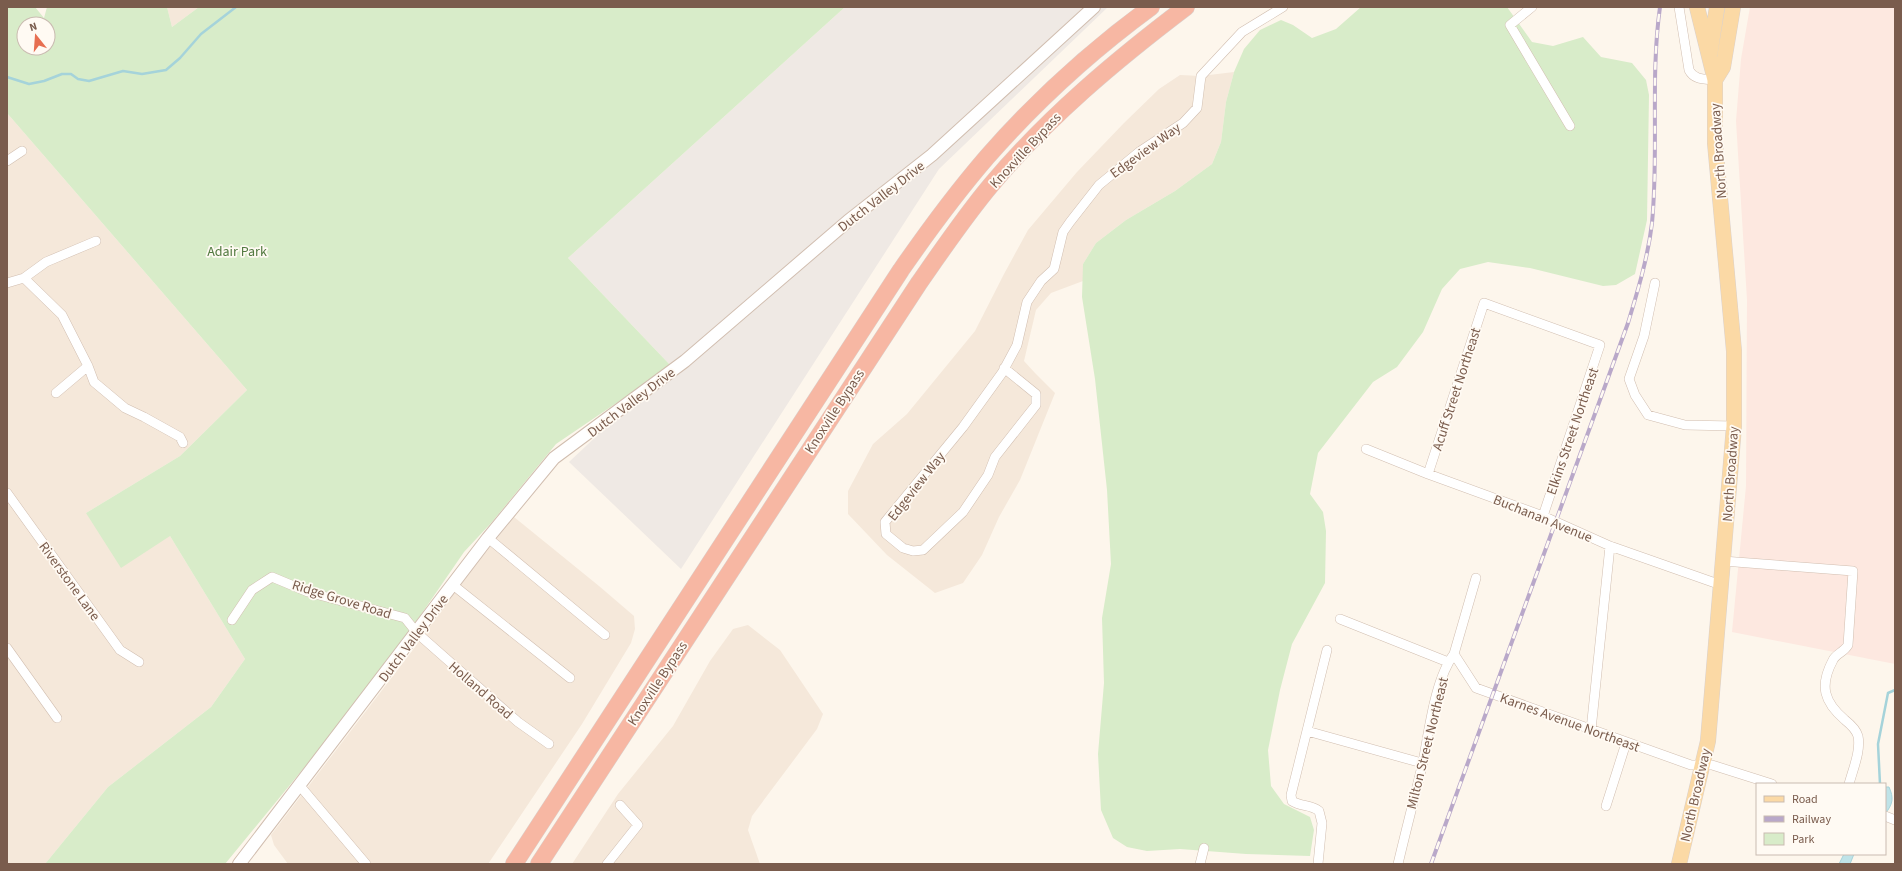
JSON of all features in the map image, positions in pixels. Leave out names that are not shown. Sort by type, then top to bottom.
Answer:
[{"type":"highway","points":[[940,216],[956,181],[989,142],[1028,100],[1064,66],[1137,7]]},
{"type":"highway","name":"Knoxville Bypass","points":[[514,864],[901,270],[940,216],[987,157],[1032,109],[1094,51],[1151,7]]},
{"type":"highway","name":"Knoxville Bypass","points":[[539,864],[919,283],[978,202],[1019,154],[1068,104],[1115,62],[1186,7]]},
{"type":"main road","points":[[1697,7],[1709,63]]},
{"type":"main road","name":"North Broadway","points":[[1679,864],[1708,741],[1734,426],[1734,351],[1714,136],[1715,80],[1709,63],[1717,7]]},
{"type":"main road","name":"North Broadway","points":[[1715,80],[1723,67],[1732,7]]},
{"type":"main road","points":[[1729,25],[1738,7]]},
{"type":"street","name":"Dutch Valley Drive","points":[[239,864],[417,633],[488,538],[554,458],[685,361],[848,221],[932,155],[1094,7]]},
{"type":"street","name":"Edgeview Way","points":[[1004,368],[1036,394],[1036,405],[995,457],[988,475],[963,512],[922,550],[912,551],[903,548],[886,534],[886,522],[963,427],[1004,368],[1017,345],[1027,302],[1041,281],[1054,269],[1063,232],[1070,222],[1099,185],[1138,152],[1183,123],[1197,108],[1201,76],[1242,32],[1283,7]]},
{"type":"street","points":[[1532,7],[1510,25],[1570,126]]},
{"type":"street","points":[[1679,7],[1689,70],[1692,76],[1696,78],[1715,80]]},
{"type":"street","points":[[7,161],[22,151]]},
{"type":"street","points":[[7,284],[24,278],[46,262],[96,241]]},
{"type":"street","points":[[24,278],[62,316],[88,366],[94,382],[125,408],[144,416],[180,437],[183,443]]},
{"type":"street","points":[[1655,283],[1644,336],[1629,379],[1635,395],[1648,415],[1685,425],[1734,426]]},
{"type":"street","name":"Acuff Street Northeast","points":[[1428,474],[1484,303],[1600,345]]},
{"type":"street","name":"Elkins Street Northeast","points":[[1543,516],[1600,345]]},
{"type":"street","points":[[56,393],[88,366]]},
{"type":"street","name":"Buchanan Avenue","points":[[1366,449],[1428,474],[1543,516],[1610,546],[1721,585]]},
{"type":"street","name":"Riverstone Lane","points":[[7,493],[120,650],[140,662]]},
{"type":"street","points":[[488,538],[604,635]]},
{"type":"street","points":[[1591,730],[1610,546]]},
{"type":"street","points":[[1723,560],[1853,571],[1848,645],[1844,651],[1834,658],[1828,674],[1825,693],[1830,706],[1852,726],[1858,734],[1859,747],[1849,783]]},
{"type":"street","name":"Ridge Grove Road","points":[[232,620],[252,590],[272,577],[308,592],[405,618],[417,633]]},
{"type":"street","name":"Milton Street Northeast","points":[[1398,864],[1435,701],[1448,662],[1454,654],[1476,578]]},
{"type":"street","points":[[453,585],[570,678]]},
{"type":"street","points":[[1340,619],[1448,662]]},
{"type":"street","name":"Holland Road","points":[[417,633],[518,722],[549,744]]},
{"type":"street","points":[[7,648],[57,718]]},
{"type":"street","points":[[1318,864],[1322,823],[1320,811],[1314,806],[1299,805],[1292,801],[1291,794],[1327,650]]},
{"type":"street","name":"Karnes Avenue Northeast","points":[[1454,654],[1476,688],[1626,743],[1691,765],[1712,766],[1769,783]]},
{"type":"street","points":[[1307,731],[1422,763]]},
{"type":"street","points":[[1606,806],[1626,743]]},
{"type":"street","points":[[300,786],[366,864]]},
{"type":"street","points":[[607,864],[638,825],[620,805]]},
{"type":"street","points":[[1200,864],[1204,848]]},
{"type":"shaded area","points":[[167,7],[199,7],[172,27]]},
{"type":"shaded area","points":[[845,7],[1108,7],[939,169],[681,569],[569,462],[671,366],[568,258]]},
{"type":"shaded area","points":[[1750,7],[1895,7],[1895,664],[1732,632],[1746,486],[1747,300],[1736,121],[1741,59]]},
{"type":"shaded area","points":[[1234,72],[1226,102],[1221,142],[1212,164],[1175,191],[1126,220],[1096,243],[1083,264],[1083,281],[1051,293],[1036,310],[1024,361],[1055,393],[1020,480],[999,517],[982,555],[963,583],[935,593],[887,555],[848,514],[848,491],[873,444],[907,414],[975,331],[1028,230],[1077,172],[1124,123],[1159,89],[1180,75],[1201,76]]},
{"type":"shaded area","points":[[7,113],[247,390],[180,456],[86,513],[170,536],[245,659],[211,707],[108,787],[45,864],[7,864]]},
{"type":"shaded area","points":[[514,517],[634,616],[635,629],[631,643],[582,724],[488,864],[288,864],[274,845],[271,835],[409,655],[467,576]]},
{"type":"shaded area","points":[[748,625],[780,650],[823,714],[817,729],[752,816],[748,830],[760,864],[572,864],[618,794],[673,726],[710,661],[733,629]]},
{"type":"green space","name":"Adair Park","points":[[7,7],[35,7],[42,16],[16,16],[16,56],[56,56],[56,16],[45,16],[47,7],[167,7],[172,27],[199,7],[845,7],[568,258],[671,366],[556,444],[492,522],[464,552],[420,616],[335,730],[225,864],[45,864],[108,787],[211,707],[245,659],[170,536],[121,568],[86,513],[180,456],[247,390],[7,113]]},
{"type":"green space","points":[[1361,7],[1507,7],[1532,42],[1553,46],[1583,37],[1601,57],[1632,63],[1646,80],[1649,95],[1647,220],[1635,274],[1616,285],[1603,286],[1530,268],[1488,262],[1460,269],[1442,289],[1423,332],[1397,367],[1373,382],[1318,453],[1310,494],[1323,512],[1326,531],[1325,583],[1292,644],[1280,690],[1268,750],[1271,786],[1284,804],[1310,817],[1314,830],[1310,856],[1246,854],[1180,849],[1147,851],[1127,847],[1113,838],[1101,810],[1098,754],[1104,683],[1102,618],[1111,564],[1107,490],[1095,379],[1082,297],[1083,264],[1096,243],[1126,220],[1175,191],[1212,164],[1221,142],[1226,102],[1234,72],[1244,49],[1260,30],[1281,20],[1293,25],[1312,38],[1336,29]]},
{"type":"water","points":[[1886,787],[1889,787],[1892,794],[1890,807],[1886,813]]},
{"type":"water","points":[[1844,855],[1854,855],[1850,864],[1839,864]]},
{"type":"waterway","points":[[7,77],[29,84],[44,81],[62,74],[71,74],[78,79],[89,81],[123,71],[142,74],[166,70],[180,58],[201,34],[236,7]]},
{"type":"waterway","points":[[1880,783],[1878,744],[1888,693],[1895,690]]},
{"type":"railway","points":[[1431,864],[1628,323],[1639,286],[1652,223],[1655,169],[1655,88],[1657,34],[1660,7]]}]
